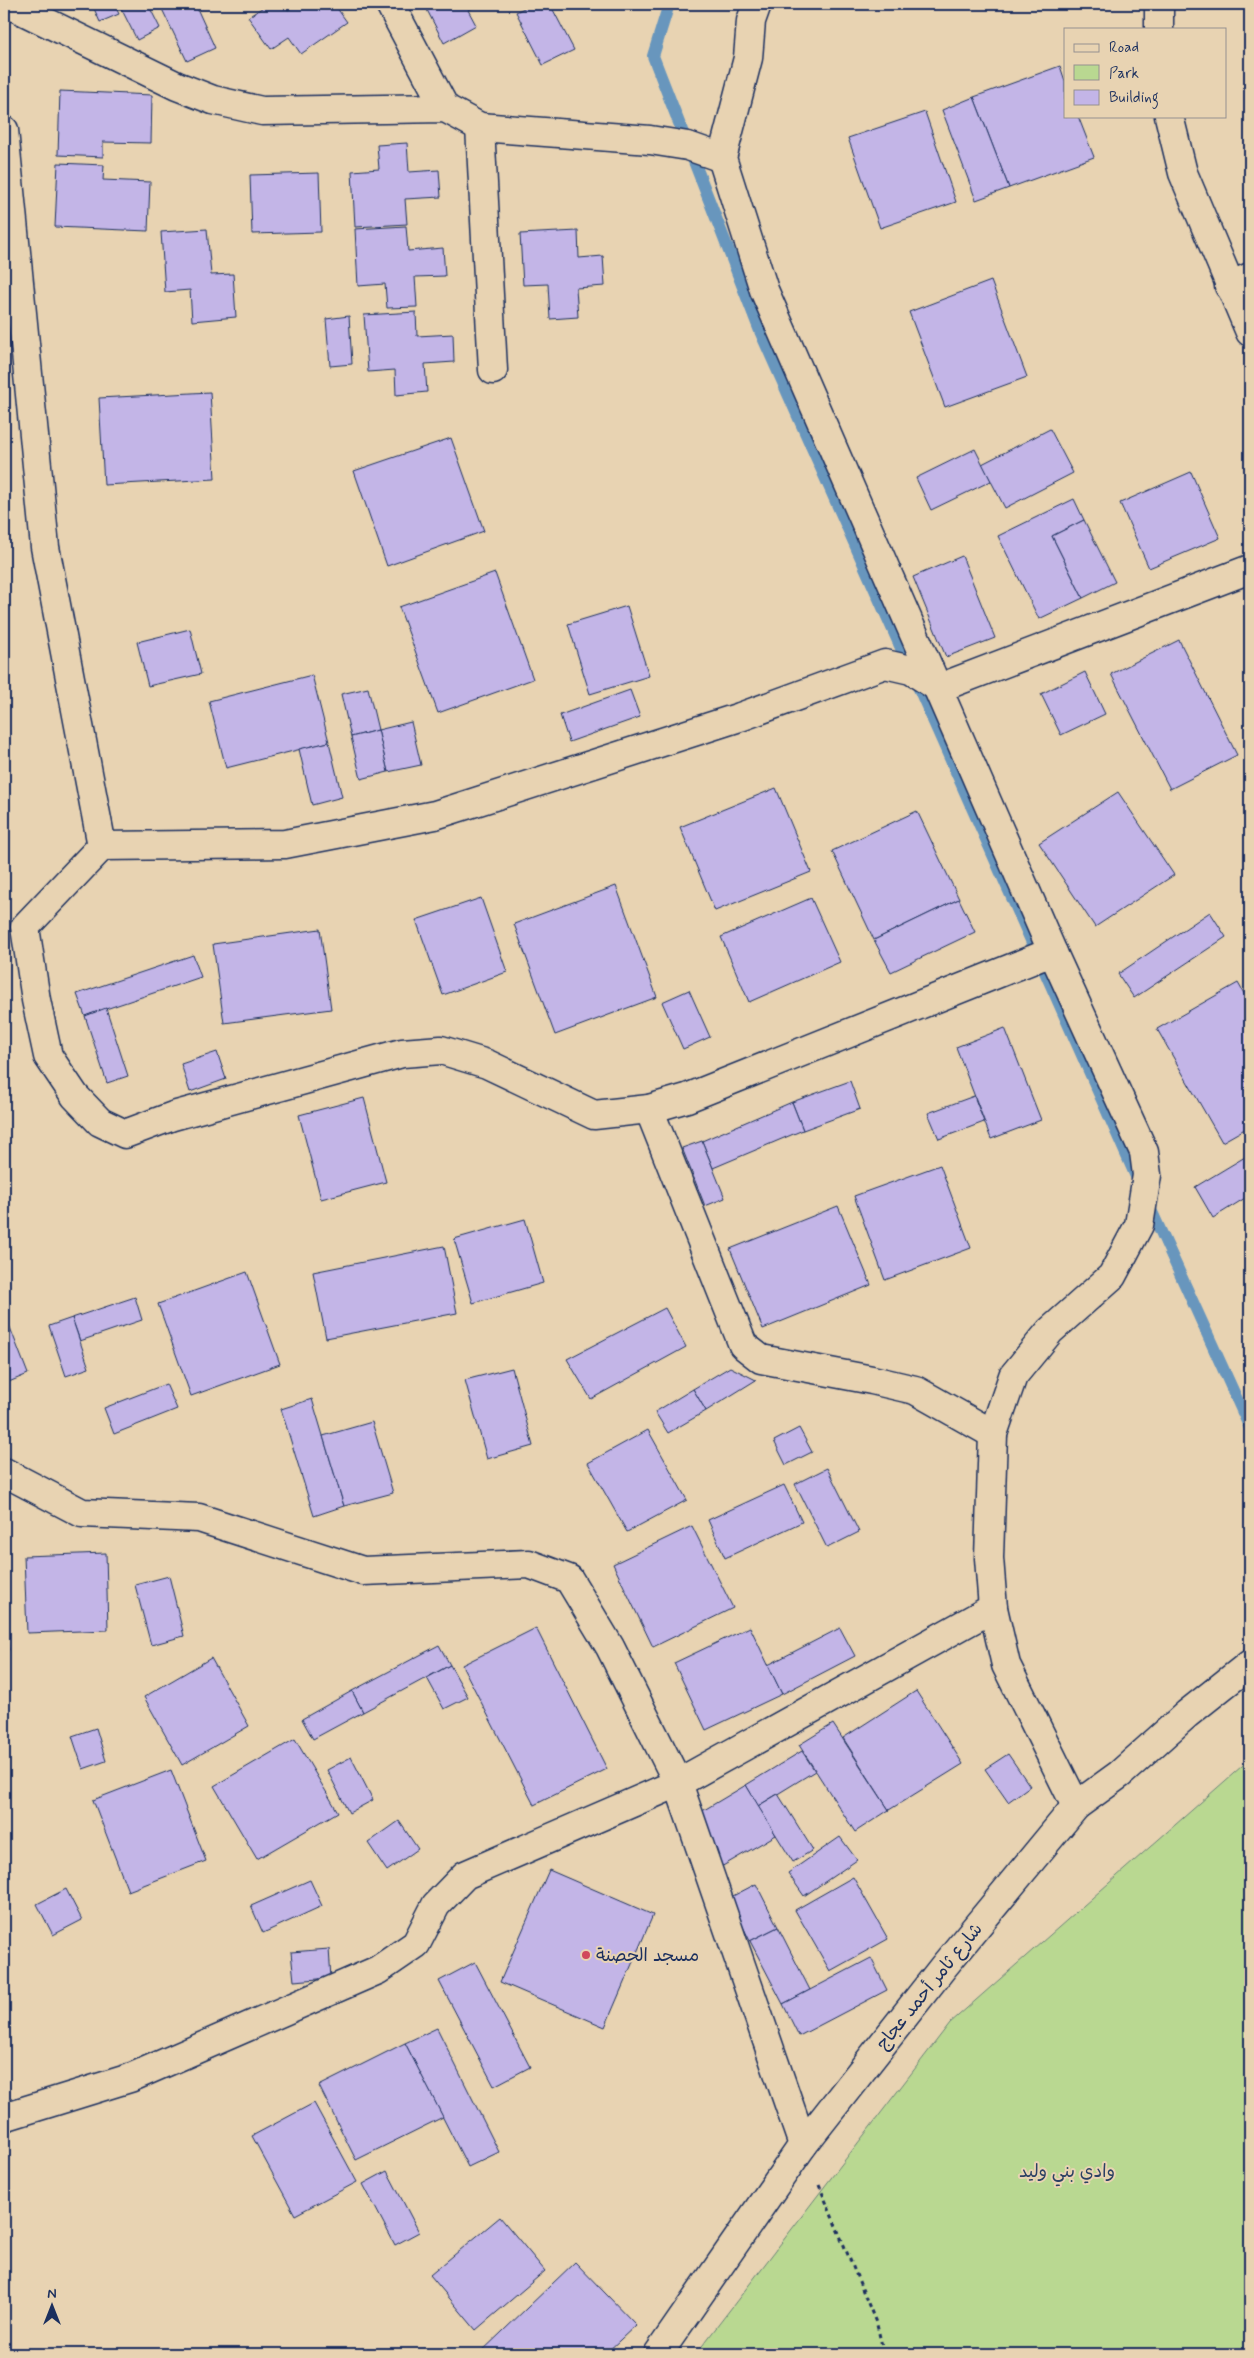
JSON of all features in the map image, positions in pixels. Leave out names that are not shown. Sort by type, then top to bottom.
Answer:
[{"type":"street","points":[[9,4],[177,86],[213,100],[262,111],[445,108],[480,127],[650,140],[688,146],[722,158]]},
{"type":"street","points":[[390,4],[445,108]]},
{"type":"street","points":[[757,4],[751,21],[748,58],[722,158],[764,290],[1053,953],[1144,1152],[1147,1175],[1139,1225],[1112,1276],[1050,1330],[1013,1376],[993,1434],[990,1558],[993,1608],[1006,1665],[1076,1806]]},
{"type":"street","points":[[1159,4],[1159,28]]},
{"type":"street","points":[[1169,118],[1182,173],[1240,282],[1250,332]]},
{"type":"street","points":[[480,127],[493,370]]},
{"type":"street","points":[[4,130],[45,547],[102,846]]},
{"type":"street","points":[[939,688],[1250,569]]},
{"type":"street","points":[[939,688],[911,670],[885,664],[740,717],[436,815],[285,844],[102,846],[25,927],[36,1000],[48,1056],[75,1096],[100,1122],[126,1134],[173,1116],[402,1052],[441,1050],[487,1064],[594,1115],[649,1109],[687,1098],[1053,953]]},
{"type":"street","points":[[649,1109],[743,1345],[761,1359],[915,1390],[993,1434]]},
{"type":"street","points":[[4,1472],[82,1513],[199,1518],[363,1571],[529,1564],[569,1579],[610,1647],[678,1783],[803,2145]]},
{"type":"street","points":[[4,2117],[130,2078],[378,1970],[416,1944],[436,1905],[465,1875],[678,1783],[993,1608]]},
{"type":"street","name":"شارع ثامر أحمد عجاج","points":[[658,2354],[803,2145],[944,1966],[1076,1806],[1120,1774],[1187,1714],[1250,1664]]},
{"type":"path","points":[[803,2145],[877,2325],[884,2354]]},
{"type":"green space","name":"وادي بني وليد","points":[[1250,1759],[1250,2354],[696,2354],[950,2023]]},
{"type":"building","points":[[92,4],[114,4],[119,14],[100,22]]},
{"type":"building","points":[[119,4],[154,4],[149,6],[160,28],[137,40]]},
{"type":"building","points":[[174,4],[195,4],[215,48],[187,61],[162,9]]},
{"type":"building","points":[[268,4],[284,4],[288,10],[297,4],[334,4],[347,22],[301,54],[289,37],[271,49],[248,17]]},
{"type":"building","points":[[433,4],[481,4],[468,10],[476,25],[444,43],[426,8]]},
{"type":"building","points":[[532,4],[550,4],[574,50],[543,65],[516,12]]},
{"type":"building","points":[[1060,66],[1064,78],[1064,118],[1079,118],[1094,157],[1009,188],[974,97]]},
{"type":"building","points":[[60,91],[152,95],[151,143],[103,142],[103,157],[58,155]]},
{"type":"building","points":[[974,97],[1009,188],[976,200],[942,110]]},
{"type":"building","points":[[925,112],[956,202],[880,228],[848,138]]},
{"type":"building","points":[[407,143],[409,172],[439,170],[441,197],[405,199],[407,224],[355,227],[352,171],[379,169],[377,145]]},
{"type":"building","points":[[58,163],[104,165],[103,180],[150,182],[148,231],[55,227]]},
{"type":"building","points":[[319,173],[321,232],[252,234],[250,175]]},
{"type":"building","points":[[406,226],[408,251],[443,248],[445,276],[415,277],[417,307],[387,308],[385,284],[358,286],[355,229]]},
{"type":"building","points":[[207,229],[211,275],[233,274],[236,317],[192,321],[190,290],[165,292],[161,232]]},
{"type":"building","points":[[578,231],[579,258],[603,256],[605,286],[576,288],[578,317],[550,319],[548,284],[523,285],[520,234]]},
{"type":"building","points":[[991,281],[1027,377],[945,407],[909,312]]},
{"type":"building","points":[[416,312],[417,336],[453,334],[454,362],[425,364],[427,392],[396,395],[395,370],[368,372],[364,315]]},
{"type":"building","points":[[349,316],[352,364],[330,366],[326,319]]},
{"type":"building","points":[[210,392],[215,479],[104,485],[99,398]]},
{"type":"building","points":[[1050,429],[1073,473],[1005,508],[982,464]]},
{"type":"building","points":[[451,438],[484,531],[387,566],[354,471]]},
{"type":"building","points":[[975,449],[991,481],[931,510],[916,478]]},
{"type":"building","points":[[1191,472],[1220,538],[1149,568],[1120,503]]},
{"type":"building","points":[[1074,499],[1084,520],[1052,536],[1083,598],[1039,619],[998,536]]},
{"type":"building","points":[[1084,520],[1115,582],[1083,598],[1052,536]]},
{"type":"building","points":[[962,556],[995,638],[946,657],[913,577]]},
{"type":"building","points":[[495,573],[533,679],[438,713],[399,607]]},
{"type":"building","points":[[627,606],[649,676],[590,694],[568,624]]},
{"type":"building","points":[[190,629],[201,674],[148,686],[137,642]]},
{"type":"building","points":[[1179,640],[1237,755],[1170,789],[1111,674]]},
{"type":"building","points":[[1085,672],[1105,714],[1061,735],[1041,694]]},
{"type":"building","points":[[312,675],[329,742],[226,768],[209,701]]},
{"type":"building","points":[[368,688],[378,730],[351,737],[341,694]]},
{"type":"building","points":[[630,690],[640,717],[569,742],[560,715]]},
{"type":"building","points":[[411,722],[421,765],[388,772],[378,730]]},
{"type":"building","points":[[378,730],[388,772],[361,779],[351,737]]},
{"type":"building","points":[[329,742],[342,797],[312,805],[299,749]]},
{"type":"building","points":[[776,788],[811,872],[715,911],[680,827]]},
{"type":"building","points":[[1118,792],[1174,875],[1095,927],[1039,843]]},
{"type":"building","points":[[917,811],[959,899],[874,940],[832,851]]},
{"type":"building","points":[[616,886],[657,997],[555,1035],[514,924]]},
{"type":"building","points":[[481,898],[507,972],[443,995],[416,920]]},
{"type":"building","points":[[811,898],[840,962],[749,1002],[721,937]]},
{"type":"building","points":[[959,899],[975,932],[891,972],[874,940]]},
{"type":"building","points":[[1210,912],[1226,937],[1134,998],[1118,974]]},
{"type":"building","points":[[320,929],[331,1009],[224,1023],[213,944]]},
{"type":"building","points":[[193,955],[201,977],[85,1016],[77,994]]},
{"type":"building","points":[[1238,983],[1250,1004],[1250,1126],[1222,1142],[1157,1029]]},
{"type":"building","points":[[689,990],[710,1037],[683,1049],[662,1002]]},
{"type":"building","points":[[106,1008],[128,1076],[107,1083],[85,1016]]},
{"type":"building","points":[[1005,1028],[1041,1120],[991,1139],[956,1047]]},
{"type":"building","points":[[217,1052],[226,1079],[190,1092],[181,1064]]},
{"type":"building","points":[[850,1081],[860,1109],[803,1130],[792,1102]]},
{"type":"building","points":[[974,1096],[984,1122],[939,1139],[928,1113]]},
{"type":"building","points":[[364,1098],[386,1182],[321,1199],[299,1115]]},
{"type":"building","points":[[792,1102],[803,1130],[713,1168],[702,1141]]},
{"type":"building","points":[[702,1141],[725,1198],[705,1206],[682,1148]]},
{"type":"building","points":[[1250,1154],[1250,1195],[1213,1218],[1195,1187]]},
{"type":"building","points":[[940,1165],[971,1248],[885,1280],[854,1196]]},
{"type":"building","points":[[838,1206],[871,1285],[763,1329],[730,1249]]},
{"type":"building","points":[[525,1219],[543,1283],[473,1303],[454,1239]]},
{"type":"building","points":[[444,1246],[457,1313],[326,1338],[313,1272]]},
{"type":"building","points":[[247,1272],[280,1364],[191,1396],[158,1304]]},
{"type":"building","points":[[135,1297],[142,1320],[80,1341],[72,1318]]},
{"type":"building","points":[[665,1308],[686,1347],[591,1399],[567,1359]]},
{"type":"building","points":[[4,1312],[28,1374],[4,1384]]},
{"type":"building","points":[[72,1318],[89,1368],[66,1376],[49,1326]]},
{"type":"building","points":[[730,1367],[756,1380],[706,1411],[693,1389]]},
{"type":"building","points":[[512,1368],[533,1446],[487,1459],[465,1380]]},
{"type":"building","points":[[166,1384],[177,1409],[114,1434],[104,1408]]},
{"type":"building","points":[[693,1389],[706,1411],[668,1433],[655,1412]]},
{"type":"building","points":[[312,1399],[344,1506],[314,1516],[281,1409]]},
{"type":"building","points":[[372,1422],[393,1493],[344,1506],[323,1436]]},
{"type":"building","points":[[799,1428],[812,1452],[786,1465],[774,1441]]},
{"type":"building","points":[[648,1430],[687,1500],[627,1532],[588,1463]]},
{"type":"building","points":[[827,1468],[859,1532],[827,1548],[795,1484]]},
{"type":"building","points":[[784,1485],[802,1522],[725,1558],[708,1520]]},
{"type":"building","points":[[692,1526],[733,1608],[653,1647],[613,1564]]},
{"type":"building","points":[[106,1553],[108,1630],[27,1633],[24,1556]]},
{"type":"building","points":[[169,1576],[184,1636],[151,1645],[135,1585]]},
{"type":"building","points":[[4,1624],[9,1650],[4,1651]]},
{"type":"building","points":[[750,1627],[782,1694],[706,1730],[674,1663]]},
{"type":"building","points":[[536,1628],[607,1769],[534,1805],[462,1665]]},
{"type":"building","points":[[840,1628],[855,1656],[782,1694],[768,1665]]},
{"type":"building","points":[[439,1645],[450,1665],[363,1712],[352,1691]]},
{"type":"building","points":[[211,1658],[249,1726],[182,1765],[144,1697]]},
{"type":"building","points":[[450,1665],[468,1697],[444,1709],[427,1678]]},
{"type":"building","points":[[352,1691],[363,1712],[313,1739],[302,1719]]},
{"type":"building","points":[[916,1691],[963,1764],[889,1810],[843,1738]]},
{"type":"building","points":[[833,1724],[889,1810],[855,1832],[799,1745]]},
{"type":"building","points":[[96,1728],[106,1761],[83,1769],[72,1736]]},
{"type":"building","points":[[295,1739],[338,1812],[257,1859],[214,1786]]},
{"type":"building","points":[[802,1751],[815,1771],[758,1806],[746,1785]]},
{"type":"building","points":[[1008,1754],[1030,1786],[1008,1802],[985,1769]]},
{"type":"building","points":[[351,1757],[373,1800],[349,1813],[327,1770]]},
{"type":"building","points":[[171,1770],[206,1861],[128,1891],[93,1800]]},
{"type":"building","points":[[746,1785],[776,1835],[721,1867],[699,1813]]},
{"type":"building","points":[[778,1794],[813,1850],[793,1862],[758,1806]]},
{"type":"building","points":[[399,1821],[418,1849],[387,1871],[368,1843]]},
{"type":"building","points":[[840,1837],[857,1860],[804,1896],[788,1873]]},
{"type":"building","points":[[549,1870],[653,1915],[605,2027],[500,1982]]},
{"type":"building","points":[[853,1877],[888,1939],[830,1971],[795,1910]]},
{"type":"building","points":[[310,1880],[322,1906],[263,1933],[251,1906]]},
{"type":"building","points":[[756,1884],[778,1927],[750,1941],[729,1898]]},
{"type":"building","points":[[66,1889],[82,1920],[53,1935],[37,1904]]},
{"type":"building","points":[[778,1927],[810,1990],[783,2004],[750,1941]]},
{"type":"building","points":[[329,1949],[331,1978],[294,1981],[291,1952]]},
{"type":"building","points":[[871,1958],[887,1990],[799,2036],[783,2004]]},
{"type":"building","points":[[475,1962],[530,2067],[494,2086],[439,1981]]},
{"type":"building","points":[[437,2028],[499,2152],[468,2167],[405,2043]]},
{"type":"building","points":[[405,2043],[443,2117],[356,2160],[319,2086]]},
{"type":"building","points":[[314,2103],[357,2182],[295,2215],[252,2136]]},
{"type":"building","points":[[387,2171],[419,2232],[395,2245],[363,2184]]},
{"type":"building","points":[[500,2217],[545,2271],[476,2330],[430,2275]]},
{"type":"building","points":[[575,2262],[636,2325],[605,2354],[479,2354]]},
{"type":"waterway","points":[[669,4],[653,56],[760,331],[1138,1181]]},
{"type":"waterway","points":[[1147,1201],[1250,1428]]},
{"type":"place","name":"مسجد الحصنة","points":[[586,1955]]}]
